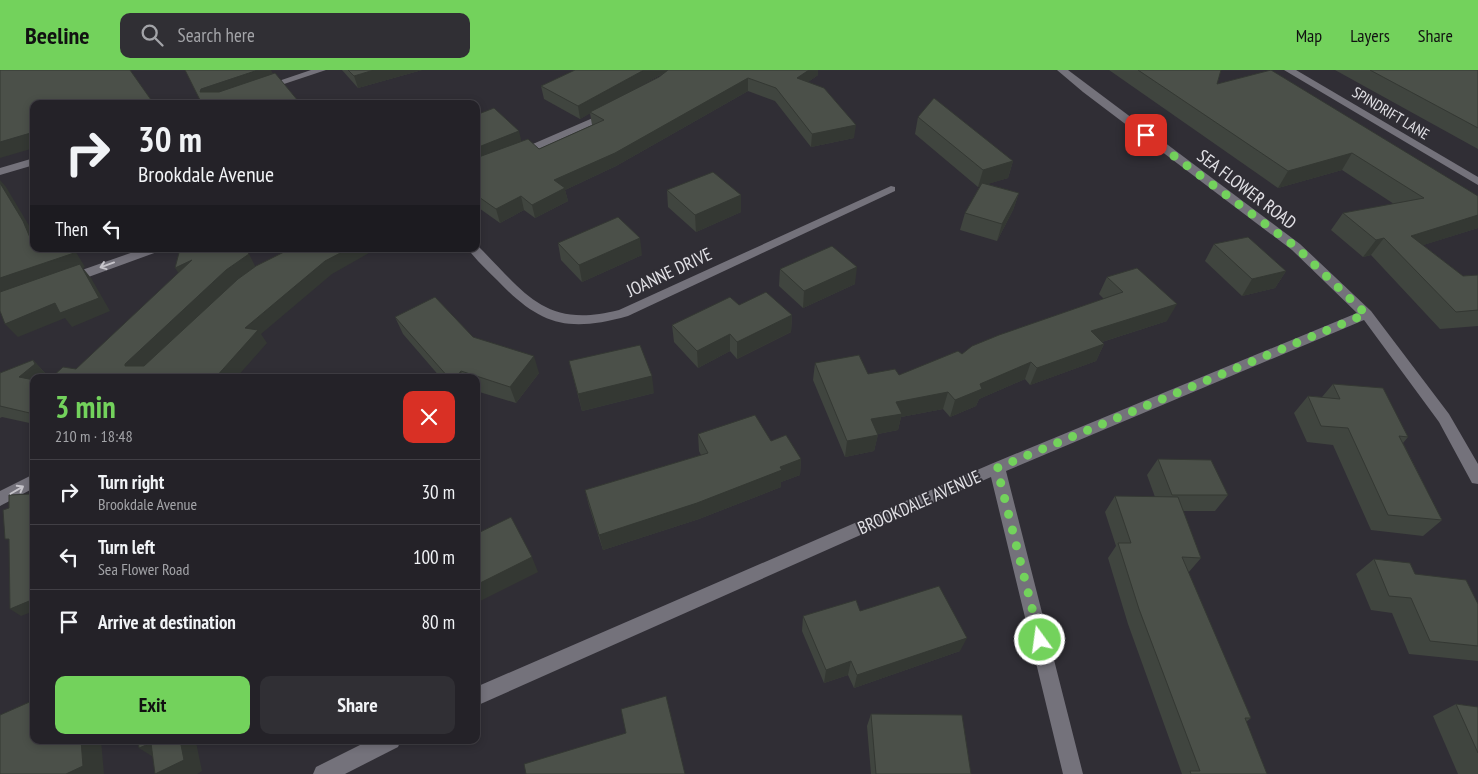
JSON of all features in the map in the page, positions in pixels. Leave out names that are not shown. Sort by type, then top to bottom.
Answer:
[{"type":"street","points":[[250,92],[321,70]]},
{"type":"street","name":"SEA FLOWER ROAD","points":[[1062,70],[1296,247],[1366,314],[1444,418],[1478,478]]},
{"type":"street","name":"SPINDRIFT LANE","points":[[1289,70],[1478,182]]},
{"type":"street","points":[[502,159],[555,139],[621,106]]},
{"type":"street","points":[[0,172],[30,162]]},
{"type":"street","name":"JOANNE DRIVE","points":[[477,252],[529,303],[543,313],[568,322],[594,322],[623,313],[892,189]]},
{"type":"street","points":[[54,285],[145,252]]},
{"type":"street","name":"BROOKDALE AVENUE","points":[[480,695],[997,468],[1366,314]]},
{"type":"street","points":[[997,468],[1073,774]]},
{"type":"street","points":[[0,499],[30,482]]},
{"type":"street","points":[[323,774],[383,744]]},
{"type":"building","points":[[0,70],[130,70],[151,100],[30,100],[30,133],[0,142]]},
{"type":"building","points":[[185,70],[258,70],[201,89],[200,92],[219,92],[275,73],[297,100],[200,100]]},
{"type":"building","points":[[348,70],[374,70],[354,76]]},
{"type":"building","points":[[575,70],[644,70],[578,106],[541,86]]},
{"type":"building","points":[[668,70],[809,70],[797,78],[824,88],[856,125],[812,134],[776,88],[748,78],[615,153],[554,180],[565,188],[532,205],[521,196],[496,209],[480,198],[480,157],[528,139],[539,149],[604,120],[590,112],[659,77]]},
{"type":"building","points":[[1138,70],[1221,70],[1217,84],[1271,70],[1478,196],[1478,215],[1411,236],[1463,276],[1478,275],[1478,310],[1456,312],[1384,238],[1376,240],[1343,213],[1424,198],[1352,153],[1288,171]]},
{"type":"building","points":[[1370,70],[1478,70],[1478,128]]},
{"type":"building","points":[[934,98],[1013,161],[983,170],[918,117]]},
{"type":"building","points":[[494,108],[519,131],[480,146],[480,113]]},
{"type":"building","points":[[713,172],[741,195],[695,215],[667,190]]},
{"type":"building","points":[[0,183],[23,221],[30,238],[30,252],[74,253],[0,278]]},
{"type":"building","points":[[982,183],[1019,193],[1002,224],[965,213]]},
{"type":"building","points":[[618,217],[640,238],[579,265],[558,243]]},
{"type":"building","points":[[1248,237],[1286,271],[1252,279],[1214,244]]},
{"type":"building","points":[[832,246],[857,267],[804,291],[780,269]]},
{"type":"building","points":[[179,252],[247,252],[249,254],[226,270],[125,366],[144,366],[238,279],[256,266],[284,252],[342,252],[325,261],[245,328],[258,330],[219,374],[55,374],[63,367],[76,369],[192,260],[175,268]]},
{"type":"building","points":[[80,264],[99,298],[60,313],[55,303],[5,324],[0,311],[0,292]]},
{"type":"building","points":[[1137,268],[1177,304],[1091,331],[1104,344],[1037,368],[1031,362],[980,384],[982,389],[955,400],[948,392],[896,402],[902,414],[871,419],[878,435],[847,441],[815,363],[859,355],[868,374],[895,369],[899,375],[958,351],[962,354],[972,346],[999,335],[1123,292],[1107,277]]},
{"type":"building","points":[[766,292],[792,315],[737,342],[730,334],[697,351],[672,325],[730,297],[739,305]]},
{"type":"building","points":[[435,297],[473,337],[534,356],[510,387],[480,377],[480,374],[470,374],[461,371],[458,374],[445,374],[395,317]]},
{"type":"building","points":[[640,345],[652,376],[578,394],[569,361]]},
{"type":"building","points":[[33,360],[35,364],[19,377],[30,379],[30,413],[0,406],[0,373]]},
{"type":"building","points":[[1333,384],[1383,388],[1408,437],[1399,436],[1442,520],[1388,515],[1348,428],[1321,426],[1308,396],[1340,399]]},
{"type":"building","points":[[755,415],[771,441],[786,435],[801,459],[780,467],[782,470],[697,503],[599,535],[585,490],[708,453],[698,434]]},
{"type":"building","points":[[1158,459],[1211,460],[1228,495],[1172,495]]},
{"type":"building","points":[[30,494],[30,601],[10,609],[9,539],[5,539],[3,510],[9,508],[9,495]]},
{"type":"building","points":[[1115,496],[1178,497],[1201,558],[1182,557],[1251,718],[1245,718],[1267,774],[1191,774],[1190,771],[1200,771],[1139,609],[1118,543],[1131,543]]},
{"type":"building","points":[[511,517],[532,557],[480,583],[480,532]]},
{"type":"building","points":[[1374,559],[1410,563],[1415,574],[1466,580],[1478,604],[1478,646],[1430,641],[1411,598],[1389,596]]},
{"type":"building","points":[[939,586],[967,638],[857,675],[851,661],[826,670],[803,616],[856,600],[860,611]]},
{"type":"building","points":[[666,696],[685,774],[526,774],[524,764],[626,733],[621,709]]},
{"type":"building","points":[[30,702],[30,744],[81,744],[83,766],[66,774],[0,774],[0,715]]},
{"type":"building","points":[[1456,704],[1478,707],[1478,753]]},
{"type":"building","points":[[871,714],[962,715],[971,774],[876,774]]},
{"type":"building","points":[[138,744],[149,744],[139,748]]},
{"type":"building","points":[[151,744],[181,744],[184,760],[155,774]]},
{"type":"route","points":[[1040,640],[997,468],[1366,314],[1296,247],[1146,135]]}]
